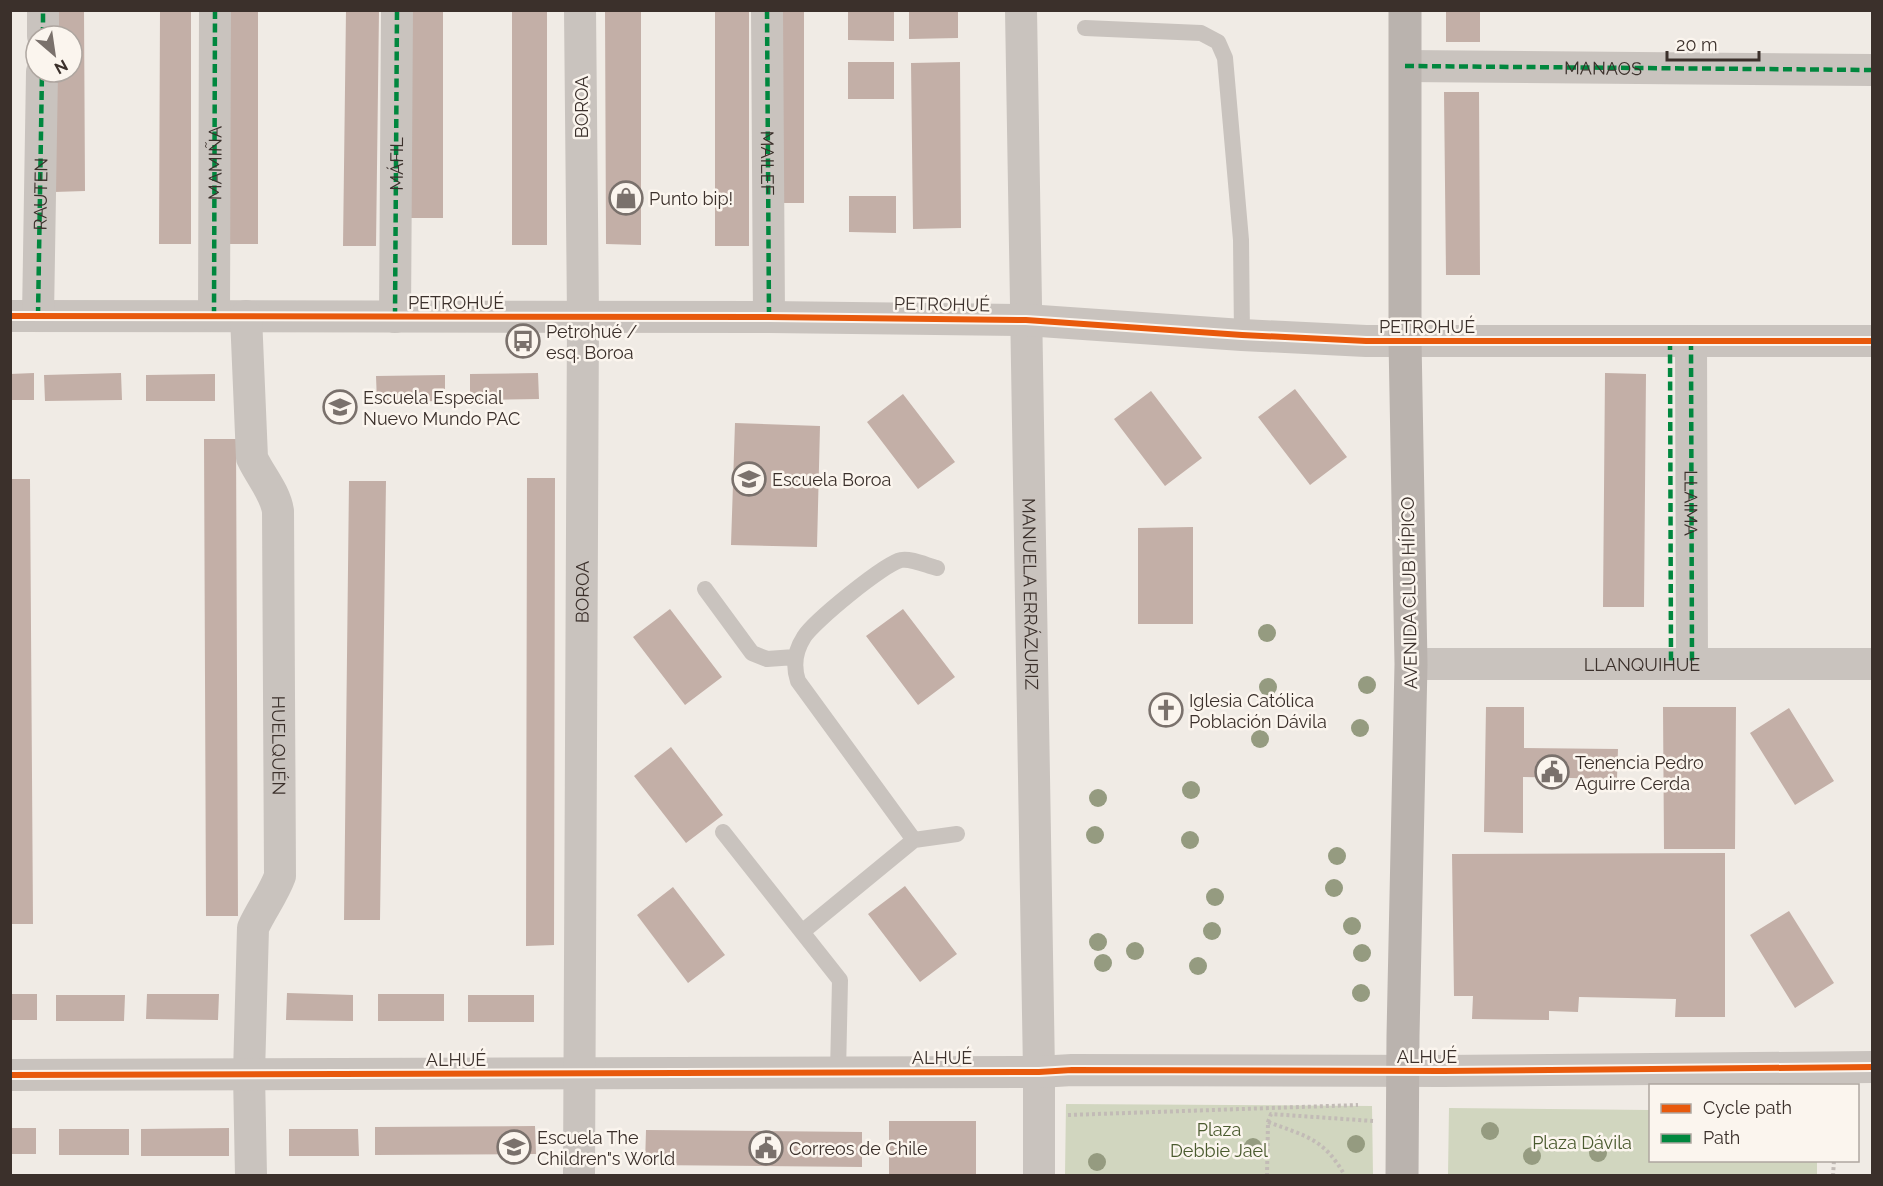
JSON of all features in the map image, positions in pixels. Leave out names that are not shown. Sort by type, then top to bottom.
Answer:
[{"type":"street","name":"MAMIÑA","points":[[214,316],[215,10]]},
{"type":"street","name":"MÁFIL","points":[[395,317],[397,10]]},
{"type":"street","name":"BOROA","points":[[579,1176],[583,317],[580,10]]},
{"type":"street","name":"MAILEF","points":[[767,10],[769,317]]},
{"type":"street","name":"MANUELA ERRÁZURIZ","points":[[1022,10],[1039,1176]]},
{"type":"street","name":"AVENIDA CLUB HÍPICO","points":[[1402,1176],[1411,664],[1405,340],[1406,10]]},
{"type":"street","name":"MANAOS","points":[[1405,66],[1872,70]]},
{"type":"street","name":"RAUTEN","points":[[24,316],[41,84]]},
{"type":"street","name":"PETROHUÉ","points":[[24,316],[769,317],[1026,320],[1366,341],[1872,341]]},
{"type":"street","name":"HUELQUÉN","points":[[246,316],[252,458],[276,498],[278,511],[280,876],[274,892],[263,906],[253,928],[249,1074],[251,1176]]},
{"type":"street","name":"LLAIMA","points":[[1681,341],[1682,664]]},
{"type":"street","name":"LLANQUIHUE","points":[[1411,664],[1872,664]]},
{"type":"street","name":"ALHUÉ","points":[[10,1075],[838,1073],[1072,1070],[1403,1071],[1872,1067]]},
{"type":"lane","points":[[1085,28],[1201,33],[1218,42],[1225,58],[1240,228],[1242,335]]},
{"type":"lane","points":[[914,840],[798,681],[794,669],[795,657],[804,636],[840,603],[884,568],[903,559],[937,568]]},
{"type":"lane","points":[[705,589],[752,653],[767,659],[795,657]]},
{"type":"lane","points":[[723,832],[840,980],[838,1073]]},
{"type":"lane","points":[[801,932],[914,840],[957,834]]},
{"type":"path","points":[[1039,1116],[1359,1104]]},
{"type":"path","points":[[1267,1176],[1268,1122],[1271,1114],[1383,1122]]},
{"type":"path","points":[[1268,1122],[1313,1138],[1336,1159],[1345,1176]]},
{"type":"green space","name":"Plaza Debbie Jael","points":[[1066,1104],[1372,1106],[1373,1175],[1065,1175]]},
{"type":"green space","name":"Plaza Dávila","points":[[1449,1108],[1649,1110],[1649,1162],[1817,1162],[1817,1175],[1448,1175]]},
{"type":"building","points":[[53,10],[84,10],[85,191],[54,192],[54,84],[84,84],[84,24],[53,24]]},
{"type":"building","points":[[160,10],[191,10],[191,244],[159,244]]},
{"type":"building","points":[[227,10],[258,10],[258,244],[226,244]]},
{"type":"building","points":[[346,10],[379,10],[376,246],[343,246]]},
{"type":"building","points":[[408,10],[443,10],[443,218],[408,218]]},
{"type":"building","points":[[512,10],[547,10],[547,245],[512,245]]},
{"type":"building","points":[[605,10],[641,10],[641,245],[606,244]]},
{"type":"building","points":[[715,10],[749,10],[749,246],[715,246]]},
{"type":"building","points":[[773,10],[804,10],[804,203],[774,203]]},
{"type":"building","points":[[848,10],[894,10],[894,41],[848,40]]},
{"type":"building","points":[[909,10],[958,10],[958,38],[909,39]]},
{"type":"building","points":[[1446,10],[1480,10],[1480,42],[1446,42]]},
{"type":"building","points":[[848,62],[894,62],[894,99],[848,99]]},
{"type":"building","points":[[960,62],[961,228],[913,229],[911,63]]},
{"type":"building","points":[[1444,92],[1479,92],[1480,275],[1446,275]]},
{"type":"building","points":[[849,196],[896,196],[896,233],[849,232]]},
{"type":"building","points":[[34,373],[34,400],[10,400],[10,374]]},
{"type":"building","points":[[121,373],[122,400],[45,401],[44,375]]},
{"type":"building","points":[[538,373],[539,399],[470,400],[470,374]]},
{"type":"building","points":[[1605,373],[1646,374],[1644,607],[1603,607]]},
{"type":"building","points":[[215,374],[215,401],[146,401],[146,375]]},
{"type":"building","points":[[445,375],[445,401],[377,402],[376,376]]},
{"type":"building","points":[[1295,389],[1347,457],[1310,485],[1258,417]]},
{"type":"building","points":[[1151,391],[1202,458],[1165,486],[1114,419]]},
{"type":"building","points":[[903,394],[955,462],[918,489],[867,422]]},
{"type":"building","points":[[735,423],[820,426],[817,547],[731,545]]},
{"type":"building","points":[[204,439],[236,439],[238,916],[206,916]]},
{"type":"building","points":[[527,478],[555,478],[554,945],[526,946]]},
{"type":"building","points":[[10,479],[30,479],[33,924],[10,924]]},
{"type":"building","points":[[349,481],[386,481],[380,920],[344,920]]},
{"type":"building","points":[[1193,527],[1193,624],[1138,624],[1138,528]]},
{"type":"building","points":[[670,609],[722,677],[685,705],[633,637]]},
{"type":"building","points":[[903,609],[955,677],[918,705],[866,636]]},
{"type":"building","points":[[1486,707],[1524,707],[1524,748],[1618,749],[1617,779],[1523,777],[1523,833],[1484,832]]},
{"type":"building","points":[[1663,707],[1736,707],[1735,849],[1664,849]]},
{"type":"building","points":[[1789,708],[1834,781],[1795,805],[1750,733]]},
{"type":"building","points":[[671,747],[723,815],[686,843],[634,776]]},
{"type":"building","points":[[1725,853],[1725,1017],[1675,1017],[1676,999],[1579,997],[1578,1012],[1549,1011],[1549,1020],[1472,1019],[1473,996],[1454,996],[1452,854]]},
{"type":"building","points":[[905,886],[957,954],[920,982],[868,914]]},
{"type":"building","points":[[673,887],[725,955],[688,983],[637,915]]},
{"type":"building","points":[[1789,911],[1834,983],[1795,1008],[1750,935]]},
{"type":"building","points":[[287,993],[353,995],[353,1021],[286,1020]]},
{"type":"building","points":[[10,994],[37,994],[37,1020],[10,1020]]},
{"type":"building","points":[[147,994],[219,994],[218,1020],[146,1019]]},
{"type":"building","points":[[378,994],[444,994],[444,1021],[378,1021]]},
{"type":"building","points":[[56,995],[125,995],[124,1021],[56,1021]]},
{"type":"building","points":[[468,995],[534,995],[534,1022],[468,1022]]},
{"type":"building","points":[[889,1121],[976,1121],[976,1176],[889,1176]]},
{"type":"building","points":[[535,1126],[536,1154],[375,1155],[375,1127]]},
{"type":"building","points":[[10,1128],[36,1128],[36,1154],[10,1154]]},
{"type":"building","points":[[229,1128],[229,1156],[141,1156],[141,1129]]},
{"type":"building","points":[[59,1129],[129,1129],[129,1155],[59,1155]]},
{"type":"building","points":[[289,1129],[358,1129],[359,1156],[289,1156]]},
{"type":"building","points":[[646,1130],[862,1132],[862,1167],[645,1165]]},
{"type":"marked path","points":[[43,10],[43,24]]},
{"type":"marked path","points":[[214,316],[215,10]]},
{"type":"marked path","points":[[395,317],[397,10]]},
{"type":"marked path","points":[[767,10],[769,317]]},
{"type":"marked path","points":[[1405,66],[1872,70]]},
{"type":"marked path","points":[[38,316],[42,84]]},
{"type":"marked path","points":[[1670,341],[1671,664]]},
{"type":"marked path","points":[[1691,341],[1692,664]]},
{"type":"cycle path","points":[[10,316],[769,317],[1026,320],[1366,341],[1872,341]]},
{"type":"cycle path","points":[[10,1075],[1039,1072],[1072,1070],[1443,1071],[1872,1067]]},
{"type":"place","name":"Punto bip!","points":[[626,198]]},
{"type":"place","name":"Petrohué / esq. Boroa","points":[[523,341]]},
{"type":"place","name":"Escuela Especial Nuevo Mundo PAC","points":[[340,407]]},
{"type":"place","name":"Escuela Boroa","points":[[749,479]]},
{"type":"place","name":"Iglesia Católica Población Dávila","points":[[1166,710]]},
{"type":"place","name":"Tenencia Pedro Aguirre Cerda","points":[[1552,772]]},
{"type":"place","name":"Escuela The Children\"s World","points":[[514,1147]]},
{"type":"place","name":"Correos de Chile","points":[[766,1148]]}]
